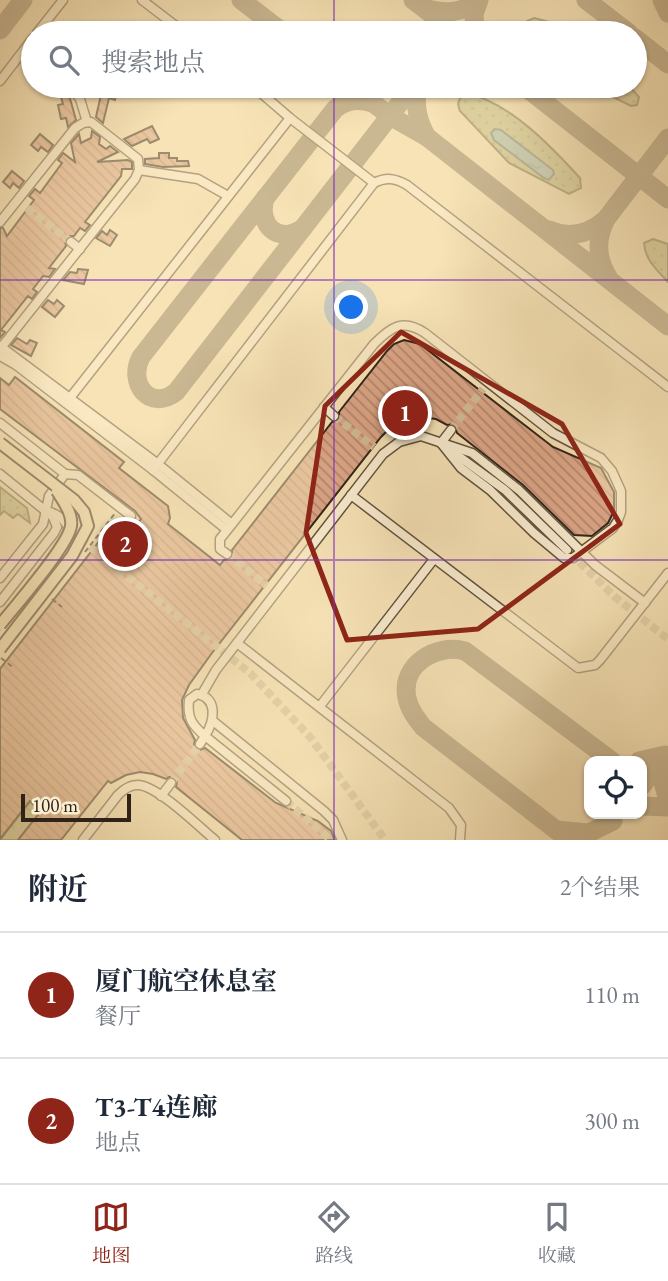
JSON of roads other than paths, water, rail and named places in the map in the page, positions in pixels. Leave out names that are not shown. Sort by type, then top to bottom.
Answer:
[{"type":"main road","points":[[0,441],[74,500],[84,512],[88,526],[72,556],[0,649]]},
{"type":"main road","points":[[0,625],[65,542],[71,525],[69,511],[53,484]]},
{"type":"lane","points":[[46,21],[63,0]]},
{"type":"lane","points":[[142,0],[169,21]]},
{"type":"lane","points":[[0,81],[21,54]]},
{"type":"lane","points":[[79,98],[87,122]]},
{"type":"lane","points":[[267,98],[374,183]]},
{"type":"lane","points":[[68,400],[290,118]]},
{"type":"lane","points":[[0,222],[75,128],[87,122],[91,122],[138,159],[139,170],[135,179],[0,350],[155,467],[229,527]]},
{"type":"lane","points":[[139,170],[198,179],[228,196]]},
{"type":"lane","points":[[155,467],[374,183],[390,178],[407,185],[668,387]]},
{"type":"lane","points":[[18,200],[27,208]]},
{"type":"lane","points":[[71,242],[80,249]]},
{"type":"lane","points":[[227,554],[220,549],[220,539],[229,527],[374,344],[388,331],[404,324],[417,327],[485,386],[553,433],[593,452],[612,471],[621,491],[621,512],[613,528],[592,541],[582,552],[569,559],[558,555],[496,495],[455,463],[441,443]]},
{"type":"lane","points":[[324,407],[334,416]]},
{"type":"lane","points":[[0,441],[3,426],[65,474],[78,475],[131,516]]},
{"type":"lane","points":[[441,443],[451,430]]},
{"type":"lane","points":[[202,694],[216,670],[383,454],[409,438],[428,437],[472,453],[499,473],[596,565],[645,603]]},
{"type":"lane","points":[[441,443],[505,490],[567,550]]},
{"type":"lane","points":[[374,447],[383,454]]},
{"type":"lane","points":[[35,479],[48,461]]},
{"type":"lane","points":[[0,474],[56,522],[54,533],[0,602]]},
{"type":"lane","points":[[1,576],[43,524],[49,496],[65,474]]},
{"type":"lane","points":[[0,480],[13,485]]},
{"type":"lane","points":[[351,495],[578,668],[595,665],[600,660],[668,573]]},
{"type":"lane","points":[[0,638],[70,545],[72,537],[65,521],[54,513],[47,512]]},
{"type":"lane","points":[[320,706],[434,559]]},
{"type":"lane","points":[[267,586],[275,593]]},
{"type":"lane","points":[[237,643],[449,808],[461,825],[460,840]]},
{"type":"lane","points":[[200,744],[213,721],[213,709],[202,694]]},
{"type":"lane","points":[[202,694],[194,695],[189,700],[189,718],[195,728],[286,801]]},
{"type":"lane","points":[[213,721],[324,811],[333,820],[342,840]]},
{"type":"lane","points":[[161,796],[171,783]]},
{"type":"lane","points":[[83,840],[125,789],[139,785],[148,787],[161,796],[215,840]]},
{"type":"water","points":[[495,129],[501,130],[553,170],[554,174],[549,180],[494,140],[491,133]]},
{"type":"tunnel","points":[[27,208],[71,242]]},
{"type":"tunnel","points":[[451,430],[483,389]]},
{"type":"tunnel","points":[[334,416],[374,447]]},
{"type":"tunnel","points":[[52,517],[250,673],[310,737],[385,840]]},
{"type":"tunnel","points":[[227,554],[267,586]]},
{"type":"tunnel","points":[[571,554],[615,597],[668,639]]},
{"type":"tunnel","points":[[171,783],[200,744]]},
{"type":"tunnel","points":[[286,801],[331,840]]},
{"type":"place","name":"厦门航空休息室","points":[[405,413]]},
{"type":"place","name":"T3-T4连廊","points":[[125,544]]}]
